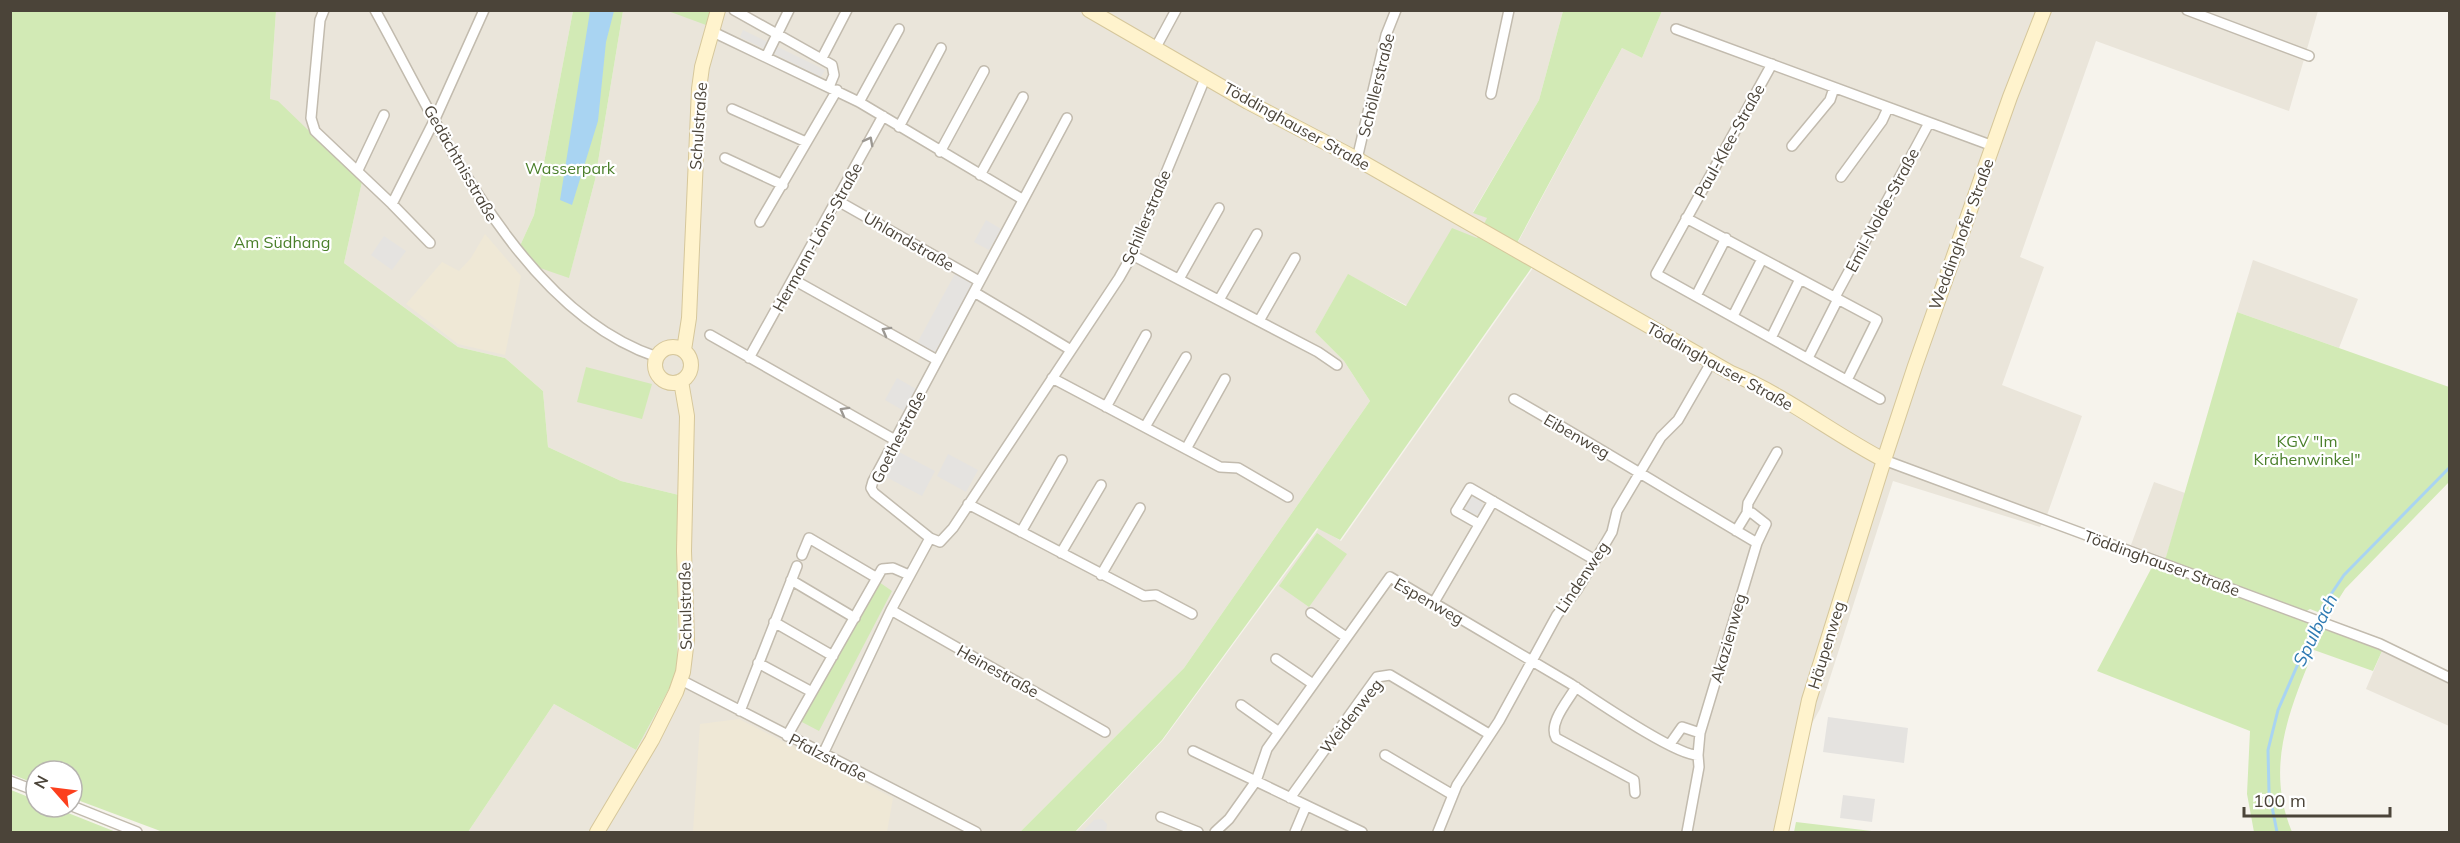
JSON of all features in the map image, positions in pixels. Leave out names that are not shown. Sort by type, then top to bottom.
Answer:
[{"type":"street","points":[[324,10],[320,20],[311,118],[315,131],[358,170],[430,243]]},
{"type":"street","name":"Gedächtnisstraße","points":[[375,10],[490,214],[533,266],[580,315],[602,332],[629,347],[657,357]]},
{"type":"street","points":[[392,204],[435,119],[484,10]]},
{"type":"street","name":"Schulstraße","points":[[684,350],[689,318],[697,109],[702,67],[718,10]]},
{"type":"street","points":[[734,10],[822,58],[833,70],[833,88],[807,142],[760,222]]},
{"type":"street","points":[[766,57],[789,10]]},
{"type":"street","points":[[822,58],[847,10]]},
{"type":"street","name":"Töddinghauser Straße","points":[[1089,10],[1248,102],[1357,159],[1712,361],[1763,387],[1833,432],[1884,460],[2380,644],[2450,678]]},
{"type":"street","points":[[1156,47],[1176,10]]},
{"type":"street","name":"Schöllerstraße","points":[[1357,159],[1386,35],[1395,10]]},
{"type":"street","points":[[1491,94],[1509,10]]},
{"type":"street","points":[[2187,10],[2309,56]]},
{"type":"street","name":"Weddinghofer Straße","points":[[1884,460],[1914,366],[2044,11]]},
{"type":"street","points":[[859,102],[899,28]]},
{"type":"street","points":[[1676,29],[1993,146]]},
{"type":"street","points":[[711,31],[859,102],[1022,199]]},
{"type":"street","points":[[899,127],[941,48]]},
{"type":"street","name":"Paul-Klee-Straße","points":[[1696,296],[1656,274],[1772,64]]},
{"type":"street","points":[[940,152],[984,71]]},
{"type":"street","name":"Schillerstraße","points":[[930,538],[936,541],[944,540],[1132,255],[1206,76]]},
{"type":"street","points":[[1792,146],[1830,100],[1834,87]]},
{"type":"street","points":[[980,175],[1023,97]]},
{"type":"street","points":[[1840,177],[1882,121],[1888,108]]},
{"type":"street","points":[[732,109],[807,142]]},
{"type":"street","points":[[358,170],[384,115]]},
{"type":"street","name":"Hermann-Löns-Straße","points":[[749,358],[838,201],[883,116]]},
{"type":"street","name":"Goethestraße","points":[[930,538],[871,488],[1066,118]]},
{"type":"street","name":"Emil-Nolde-Straße","points":[[1808,358],[1929,123]]},
{"type":"street","points":[[725,158],[783,185]]},
{"type":"street","name":"Uhlandstraße","points":[[838,201],[979,281]]},
{"type":"street","points":[[1179,279],[1219,208]]},
{"type":"street","points":[[1686,218],[1876,320],[1847,381]]},
{"type":"street","points":[[1219,300],[1257,234]]},
{"type":"street","points":[[1726,238],[1696,296],[1880,399]]},
{"type":"street","points":[[1132,255],[1259,321],[1337,365]]},
{"type":"street","points":[[1259,321],[1295,258]]},
{"type":"street","points":[[1733,316],[1762,259]]},
{"type":"street","points":[[1771,338],[1800,279]]},
{"type":"street","points":[[794,280],[937,360]]},
{"type":"street","points":[[974,292],[1071,350]]},
{"type":"street","points":[[1106,407],[1146,335]]},
{"type":"street","points":[[710,336],[895,440]]},
{"type":"street","points":[[671,347],[684,350],[690,358],[690,369],[674,381],[658,375],[657,357],[671,347]]},
{"type":"street","points":[[1145,427],[1186,357]]},
{"type":"street","name":"Lindenweg","points":[[1438,832],[1453,795],[1557,615],[1577,590],[1612,532],[1617,511],[1661,437],[1678,420],[1712,361]]},
{"type":"street","points":[[1052,378],[1220,467],[1238,468],[1288,497]]},
{"type":"street","points":[[1186,449],[1225,379]]},
{"type":"street","name":"Schulstraße","points":[[597,832],[652,740],[681,680],[687,639],[684,551],[686,430],[674,381]]},
{"type":"street","name":"Eibenweg","points":[[1515,399],[1640,472]]},
{"type":"street","points":[[1736,531],[1747,513],[1748,503],[1777,452]]},
{"type":"street","points":[[1021,532],[1062,460]]},
{"type":"street","name":"Häupenweg","points":[[1781,832],[1809,700],[1884,460]]},
{"type":"street","points":[[1640,472],[1757,543]]},
{"type":"street","points":[[1061,553],[1101,485]]},
{"type":"street","points":[[1479,524],[1456,511],[1470,488],[1595,560]]},
{"type":"street","points":[[1433,604],[1492,501]]},
{"type":"street","points":[[968,504],[1101,575],[1144,596],[1156,595],[1192,614]]},
{"type":"street","points":[[1101,575],[1140,508]]},
{"type":"street","name":"Akazienweg","points":[[1687,832],[1699,767],[1700,733],[1757,543],[1766,524],[1747,513]]},
{"type":"street","points":[[802,555],[809,538],[878,578]]},
{"type":"street","points":[[823,754],[891,610],[930,538]]},
{"type":"street","points":[[740,711],[797,566]]},
{"type":"street","points":[[787,736],[882,570],[888,567],[909,575]]},
{"type":"street","name":"Espenweg","points":[[1215,832],[1229,819],[1256,781],[1267,749],[1390,577],[1531,661]]},
{"type":"street","points":[[791,580],[855,618]]},
{"type":"street","name":"Heinestraße","points":[[891,610],[1105,732]]},
{"type":"street","points":[[1311,613],[1346,637]]},
{"type":"street","points":[[774,622],[833,656]]},
{"type":"street","points":[[1276,659],[1313,684]]},
{"type":"street","points":[[1531,661],[1670,744],[1686,753],[1698,755]]},
{"type":"street","points":[[758,663],[812,692]]},
{"type":"street","name":"Weidenweg","points":[[1290,798],[1377,677],[1383,674],[1390,675],[1489,734]]},
{"type":"street","name":"Pfalzstraße","points":[[681,680],[976,832]]},
{"type":"street","points":[[1576,687],[1554,724],[1553,732],[1556,738],[1634,780],[1635,793]]},
{"type":"street","points":[[1241,705],[1280,732]]},
{"type":"street","points":[[1670,744],[1682,727],[1700,733]]},
{"type":"street","points":[[1193,751],[1362,832]]},
{"type":"street","points":[[1385,755],[1453,795]]},
{"type":"street","points":[[1294,832],[1306,806]]},
{"type":"street","points":[[84,811],[137,832]]},
{"type":"street","points":[[1161,817],[1198,832]]},
{"type":"shaded area","points":[[712,10],[1563,11],[1539,100],[1473,212],[1488,218],[1477,238],[1408,306],[1348,275],[1315,332],[1344,361],[1370,401],[1184,668],[1020,832],[468,832],[554,704],[636,750],[677,674],[679,495],[621,481],[548,447],[543,391],[505,358],[458,347],[344,263],[362,182],[270,99],[276,11],[379,11],[403,55],[382,11],[573,11],[534,215],[519,248],[569,277],[595,180],[623,11],[668,11],[680,14]]},
{"type":"shaded area","points":[[1662,11],[2318,11],[2289,111],[2096,41],[2020,257],[2044,267],[2002,385],[2082,416],[2047,515],[2040,527],[1893,481],[1820,709],[1800,745],[1782,832],[1076,832],[1163,740],[1319,528],[1341,541],[1533,268],[1517,244],[1622,48],[1642,58]]},
{"type":"shaded area","points":[[743,30],[825,70],[821,77],[740,37]]},
{"type":"shaded area","points":[[986,220],[1001,229],[989,250],[974,242]]},
{"type":"shaded area","points":[[485,234],[521,276],[505,355],[458,344],[406,304],[442,262],[459,271],[471,258]]},
{"type":"shaded area","points":[[384,236],[406,251],[392,270],[371,255]]},
{"type":"shaded area","points":[[2253,260],[2358,299],[2339,348],[2237,312]]},
{"type":"shaded area","points":[[956,272],[974,282],[933,355],[916,345]]},
{"type":"shaded area","points":[[897,378],[916,389],[904,411],[885,400]]},
{"type":"shaded area","points":[[899,452],[935,471],[922,496],[886,477]]},
{"type":"shaded area","points":[[948,454],[978,470],[966,492],[937,476]]},
{"type":"shaded area","points":[[2154,482],[2185,493],[2166,558],[2131,545]]},
{"type":"shaded area","points":[[1470,497],[1478,497],[1483,502],[1481,513],[1470,515],[1465,510],[1465,502]]},
{"type":"shaded area","points":[[2382,651],[2449,684],[2449,726],[2366,689]]},
{"type":"shaded area","points":[[1828,717],[1908,728],[1904,763],[1823,752]]},
{"type":"shaded area","points":[[739,719],[893,798],[887,832],[693,832],[700,724]]},
{"type":"shaded area","points":[[1843,795],[1875,799],[1872,822],[1840,818]]},
{"type":"shaded area","points":[[1102,819],[1107,824],[1106,832],[1082,832],[1094,820]]},
{"type":"green space","name":"Am Südhang","points":[[10,11],[276,11],[270,99],[278,101],[362,182],[344,263],[458,347],[505,358],[543,391],[548,447],[621,481],[679,495],[677,674],[636,750],[554,704],[468,832],[163,832],[84,802],[84,759],[24,759],[24,779],[11,774]]},
{"type":"green space","name":"Wasserpark","points":[[573,11],[623,11],[595,180],[569,278],[537,267],[519,248],[534,215]]},
{"type":"green space","points":[[668,11],[712,11],[706,25]]},
{"type":"green space","points":[[1563,11],[1662,11],[1642,58],[1622,48],[1518,241],[1532,267],[1340,540],[1317,528],[1162,740],[1075,832],[1020,832],[1184,668],[1370,401],[1344,361],[1315,332],[1348,274],[1406,306],[1452,228],[1477,238],[1487,218],[1473,213],[1539,100]]},
{"type":"green space","name":"KGV \"Im Krähenwinkel\"","points":[[2237,312],[2449,387],[2449,482],[2345,589],[2328,616],[2310,609],[2296,617],[2382,651],[2373,671],[2314,650],[2289,717],[2281,762],[2284,808],[2292,832],[2254,832],[2247,794],[2250,731],[2097,671],[2151,569],[2166,557]]},
{"type":"green space","points":[[586,367],[652,384],[642,419],[577,402]]},
{"type":"green space","points":[[1317,533],[1347,554],[1309,607],[1279,586]]},
{"type":"green space","points":[[879,582],[892,591],[819,731],[800,721]]},
{"type":"green space","points":[[11,790],[24,795],[24,819],[83,819],[116,832],[11,832]]},
{"type":"green space","points":[[1796,822],[1880,832],[1794,832]]},
{"type":"water","points":[[590,11],[614,11],[606,42],[598,121],[572,205],[560,200]]},
{"type":"waterway","name":"Spulbach","points":[[2277,832],[2269,792],[2268,750],[2278,710],[2323,606],[2344,575],[2450,467]]}]
